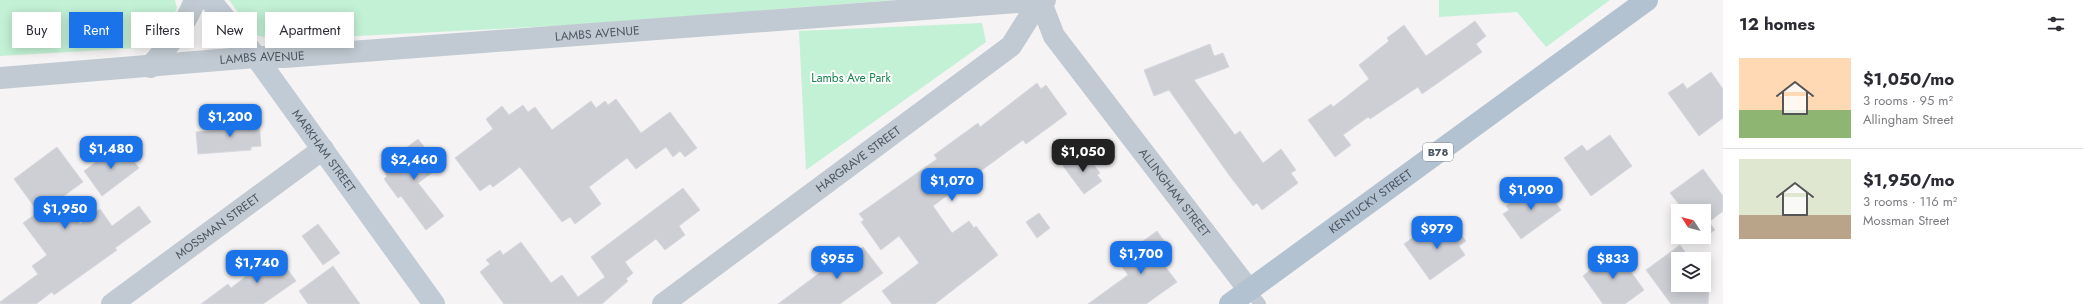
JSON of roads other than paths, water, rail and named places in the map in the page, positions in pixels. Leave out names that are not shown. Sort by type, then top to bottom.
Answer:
[{"type":"main road","name":"KENTUCKY STREET","points":[[1230,304],[1254,297],[1646,0]]},
{"type":"street","points":[[150,66],[172,41],[189,16],[195,0]]},
{"type":"street","name":"MARKHAM STREET","points":[[210,0],[256,58],[434,304]]},
{"type":"street","name":"ALLINGHAM STREET","points":[[1040,0],[1054,36],[1254,297]]},
{"type":"street","name":"HARGRAVE STREET","points":[[663,304],[1011,46],[1040,0]]},
{"type":"street","name":"LAMBS AVENUE","points":[[0,78],[256,58],[284,58],[1044,0]]},
{"type":"street","name":"MOSSMAN STREET","points":[[112,304],[323,150]]},
{"type":"park label","name":"Lambs Ave Park","points":[[851,78]]}]
